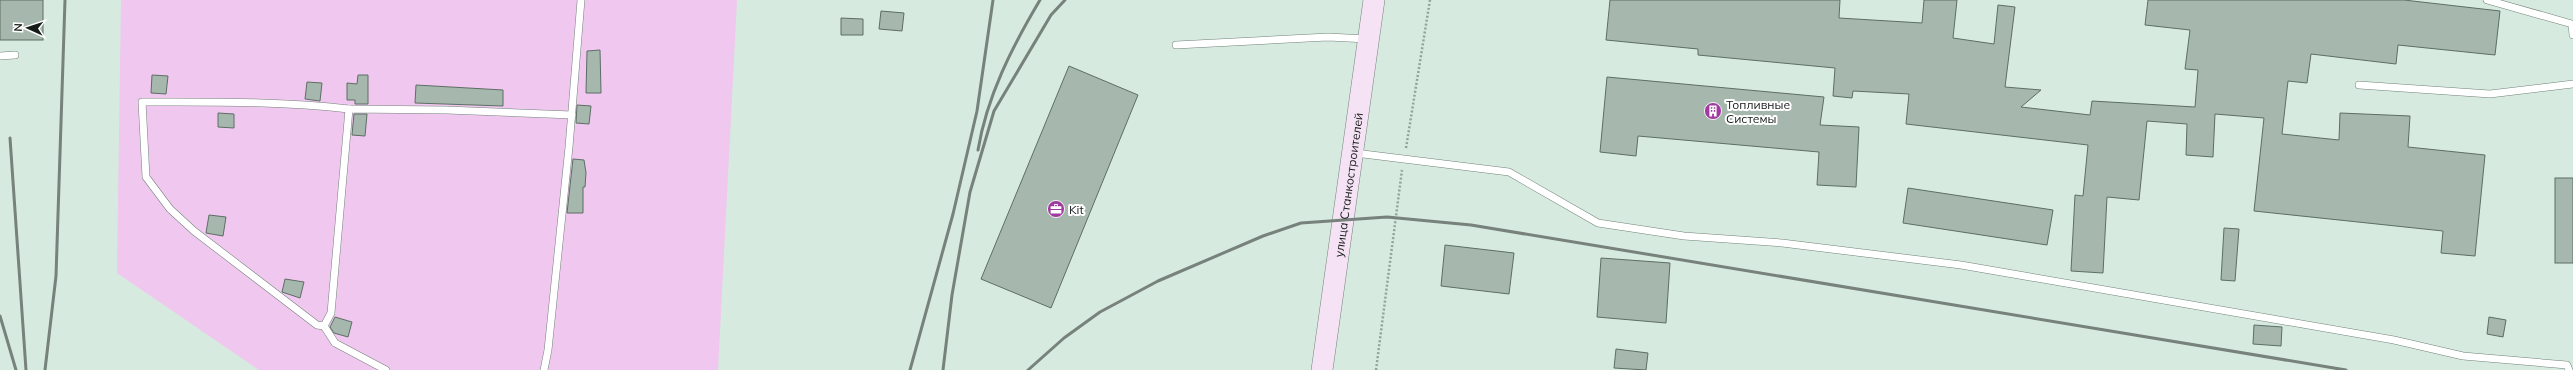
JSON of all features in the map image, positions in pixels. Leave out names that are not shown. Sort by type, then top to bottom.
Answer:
[{"type":"main road","name":"улица Станкостроителей","points":[[1322,370],[1374,0]]},
{"type":"lane","points":[[544,370],[548,350],[572,115],[581,0]]},
{"type":"lane","points":[[2488,0],[2572,24],[2573,35]]},
{"type":"lane","points":[[1176,45],[1328,36],[1369,40]]},
{"type":"lane","points":[[0,56],[15,55]]},
{"type":"lane","points":[[2359,85],[2490,94],[2573,84]]},
{"type":"lane","points":[[386,370],[335,343],[324,326],[317,325],[194,231],[170,209],[146,177],[142,102],[230,102],[316,106],[349,110],[448,110],[572,115]]},
{"type":"lane","points":[[324,326],[331,313],[349,110]]},
{"type":"lane","points":[[1352,153],[1509,172],[1598,223],[1684,236],[1782,243],[1961,265],[2394,340],[2463,356],[2569,366]]},
{"type":"path","points":[[1376,370],[1404,159],[1430,0]]},
{"type":"shaded area","points":[[121,0],[737,0],[718,370],[259,370],[117,273]]},
{"type":"building","points":[[0,0],[43,0],[43,40],[0,40]]},
{"type":"building","points":[[1610,0],[1840,0],[1839,18],[1922,23],[1924,0],[1957,0],[1953,38],[1994,44],[1998,5],[2015,7],[2005,87],[2041,90],[2021,107],[2090,115],[2092,101],[2195,107],[2198,70],[2185,69],[2190,30],[2145,25],[2148,0],[2404,0],[2500,11],[2495,55],[2398,45],[2396,64],[2311,54],[2307,83],[2288,81],[2282,134],[2339,140],[2340,113],[2410,116],[2408,147],[2485,155],[2475,256],[2441,253],[2443,231],[2254,211],[2264,118],[2215,114],[2213,157],[2186,155],[2187,124],[2147,121],[2139,200],[2107,197],[2103,273],[2071,271],[2075,195],[2083,196],[2088,145],[1906,124],[1909,94],[1853,91],[1852,98],[1833,96],[1835,68],[1698,55],[1698,49],[1606,40]]},
{"type":"building","points":[[881,11],[904,13],[902,31],[879,29]]},
{"type":"building","points":[[841,18],[863,19],[863,35],[841,35]]},
{"type":"building","points":[[600,50],[601,93],[586,93],[587,51]]},
{"type":"building","points":[[1069,66],[1138,95],[1051,308],[981,279]]},
{"type":"building","points":[[152,75],[168,76],[166,94],[151,93]]},
{"type":"building","points":[[358,75],[368,75],[368,104],[355,104],[355,100],[347,100],[347,83],[357,84]]},
{"type":"building","name":"Топливные Системы","points":[[1607,77],[1824,97],[1820,125],[1859,127],[1856,187],[1817,185],[1819,152],[1638,136],[1636,156],[1600,152]]},
{"type":"building","points":[[307,82],[322,83],[320,101],[305,99]]},
{"type":"building","points":[[416,85],[503,90],[503,106],[415,103]]},
{"type":"building","points":[[577,105],[591,106],[589,124],[576,123]]},
{"type":"building","points":[[218,113],[234,114],[234,128],[218,127]]},
{"type":"building","points":[[354,114],[367,114],[365,136],[352,135]]},
{"type":"building","points":[[573,159],[584,160],[586,173],[585,187],[583,187],[583,213],[567,213]]},
{"type":"building","points":[[2555,178],[2573,178],[2573,263],[2555,263]]},
{"type":"building","points":[[1908,188],[2053,210],[2047,245],[1903,223]]},
{"type":"building","points":[[209,215],[226,217],[223,236],[206,233]]},
{"type":"building","points":[[2224,228],[2239,229],[2235,281],[2221,280]]},
{"type":"building","points":[[1445,245],[1514,253],[1509,294],[1441,286]]},
{"type":"building","points":[[1601,258],[1670,263],[1666,323],[1597,317]]},
{"type":"building","points":[[285,279],[304,282],[300,298],[282,292]]},
{"type":"building","points":[[335,317],[352,322],[348,337],[334,333],[330,327]]},
{"type":"building","points":[[2489,317],[2506,320],[2503,337],[2487,334]]},
{"type":"building","points":[[2254,325],[2282,327],[2281,346],[2253,344]]},
{"type":"building","points":[[1616,349],[1648,353],[1646,370],[1614,368]]},
{"type":"railway","points":[[45,370],[56,276],[65,0]]},
{"type":"railway","points":[[910,370],[953,214],[977,111],[993,0]]},
{"type":"railway","points":[[978,150],[982,130],[994,91],[1010,54],[1040,0]]},
{"type":"railway","points":[[943,370],[952,295],[970,192],[994,111],[1051,15],[1065,0]]},
{"type":"railway","points":[[10,138],[26,370]]},
{"type":"railway","points":[[1028,370],[1064,338],[1100,312],[1158,281],[1263,236],[1301,223],[1387,217],[1471,225],[2346,370]]},
{"type":"railway","points":[[0,316],[16,370]]},
{"type":"place","name":"Топливные Системы","points":[[1713,111]]},
{"type":"place","name":"Kit","points":[[1056,209]]}]
